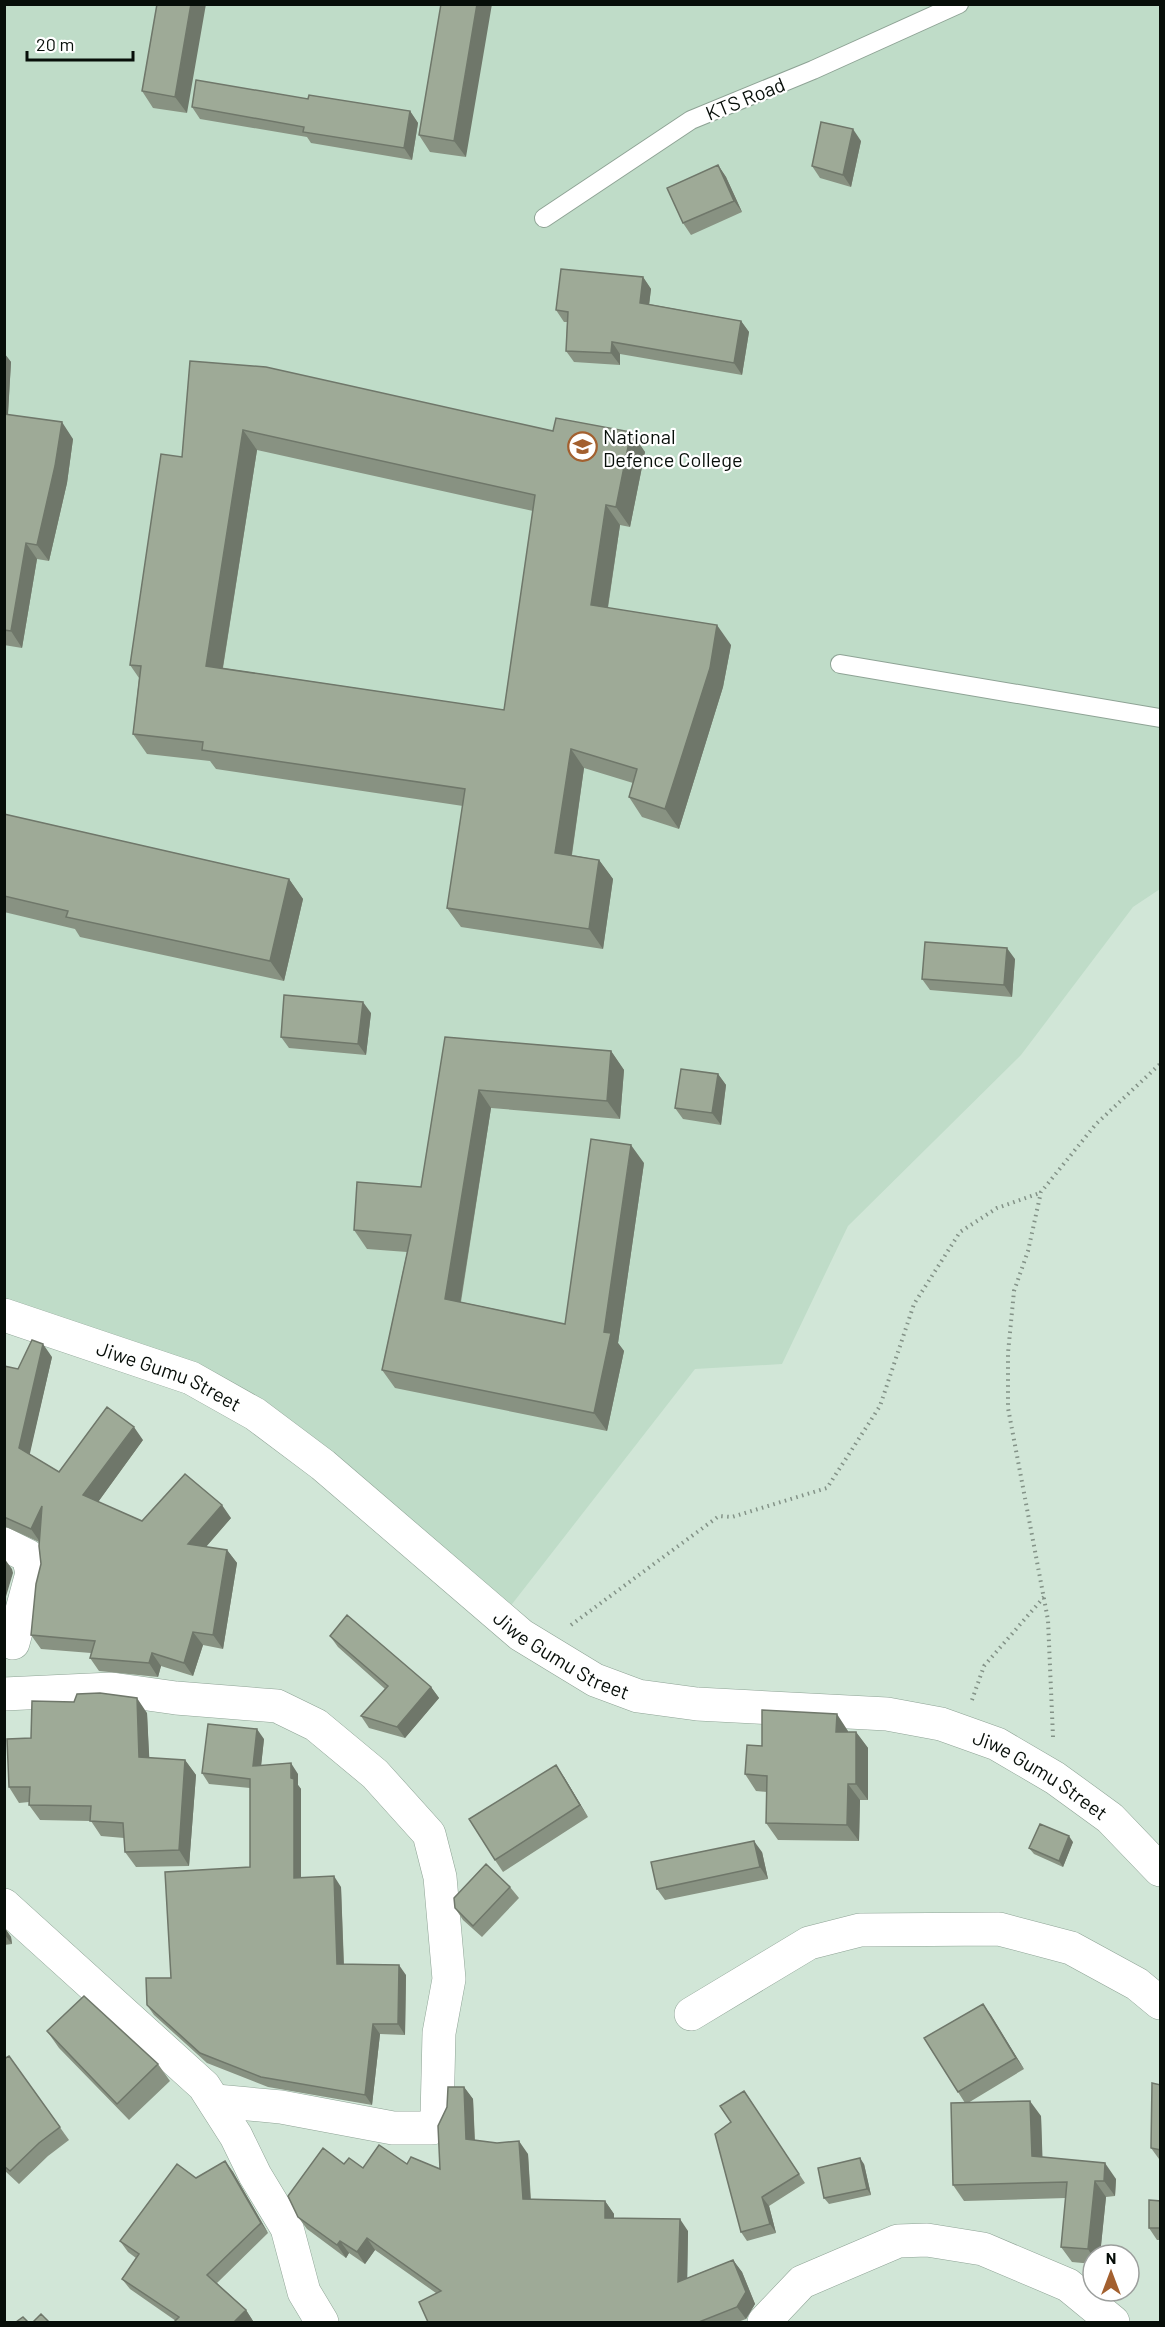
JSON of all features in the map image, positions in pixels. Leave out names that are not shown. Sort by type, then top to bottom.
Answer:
[{"type":"street","name":"Jiwe Gumu Street","points":[[4,1315],[191,1378],[255,1414],[323,1465],[521,1635],[595,1680],[638,1696],[697,1704],[887,1714],[941,1724],[962,1731],[997,1744],[1055,1778],[1110,1818],[1161,1870]]},
{"type":"street","points":[[4,1544],[28,1556],[32,1574],[9,1642],[4,1676]]},
{"type":"street","points":[[4,1694],[112,1689],[176,1698],[277,1706],[316,1725],[375,1774],[429,1834],[440,1876],[449,1979],[439,2033],[438,2118],[432,2128],[393,2128],[281,2107],[216,2102]]},
{"type":"street","points":[[4,1905],[204,2086],[216,2102],[287,2228],[304,2292],[322,2322]]},
{"type":"street","points":[[691,2014],[809,1944],[860,1930],[999,1929],[1071,1948],[1137,1984],[1161,2003]]},
{"type":"street","points":[[764,2322],[802,2282],[898,2241],[927,2240],[983,2250],[1068,2285],[1113,2322]]},
{"type":"lane","name":"KTS Road","points":[[544,218],[691,120],[813,70],[959,4]]},
{"type":"lane","points":[[840,664],[1161,718]]},
{"type":"path","points":[[1055,1778],[1051,1669],[1044,1596],[1026,1515],[1008,1408],[1008,1353],[1014,1291],[1028,1251],[1041,1192],[1096,1124],[1161,1064]]},
{"type":"path","points":[[541,1647],[719,1516],[732,1517],[827,1488],[880,1406],[914,1304],[960,1232],[997,1208],[1041,1192]]},
{"type":"path","points":[[962,1731],[984,1666],[1044,1596]]},
{"type":"shaded area","name":"National Defence College","points":[[5,5],[1160,5],[1160,889],[1133,907],[1021,1055],[848,1226],[782,1364],[695,1369],[502,1617],[171,1360],[5,1304]]},
{"type":"building","points":[[157,4],[191,4],[175,97],[142,91]]},
{"type":"building","points":[[441,4],[477,4],[454,141],[419,135]]},
{"type":"building","points":[[196,80],[308,99],[309,95],[410,111],[404,148],[303,132],[304,127],[192,107]]},
{"type":"building","points":[[821,122],[853,129],[843,175],[812,166]]},
{"type":"building","points":[[718,165],[734,201],[683,223],[667,188]]},
{"type":"building","points":[[561,269],[643,277],[640,303],[741,321],[734,363],[612,342],[611,353],[566,351],[568,312],[556,310]]},
{"type":"building","points":[[190,361],[266,367],[553,431],[556,418],[631,432],[616,507],[606,505],[591,605],[717,625],[710,668],[665,809],[629,797],[637,769],[571,749],[555,853],[599,860],[589,929],[447,908],[465,789],[202,750],[203,742],[133,734],[141,666],[130,665],[161,454],[182,457]],"holes":[[[243,430],[535,495],[504,710],[206,666]]]},
{"type":"building","points":[[4,414],[62,422],[55,466],[37,545],[26,543],[11,631],[4,630]]},
{"type":"building","points":[[4,814],[289,879],[270,961],[66,917],[68,911],[4,896]]},
{"type":"building","points":[[925,942],[1007,948],[1004,985],[922,979]]},
{"type":"building","points":[[284,995],[363,1002],[358,1044],[281,1037]]},
{"type":"building","points":[[445,1037],[611,1051],[607,1101],[479,1090],[445,1299],[565,1324],[591,1139],[631,1145],[604,1332],[611,1333],[594,1413],[382,1370],[411,1235],[354,1230],[357,1182],[421,1187]]},
{"type":"building","points":[[681,1069],[718,1074],[712,1113],[675,1108]]},
{"type":"building","points":[[32,1340],[43,1344],[19,1448],[59,1472],[107,1407],[134,1427],[83,1495],[142,1521],[185,1474],[222,1505],[188,1544],[227,1550],[213,1635],[193,1632],[184,1663],[152,1653],[149,1663],[90,1658],[95,1641],[31,1635],[36,1584],[41,1564],[39,1546],[42,1506],[31,1529],[4,1517],[4,1366],[18,1369]]},
{"type":"building","points":[[347,1615],[431,1687],[397,1727],[361,1716],[388,1686],[330,1636]]},
{"type":"building","points":[[100,1693],[137,1698],[139,1757],[185,1760],[179,1850],[125,1852],[123,1823],[90,1821],[91,1806],[29,1805],[30,1787],[9,1787],[7,1739],[31,1738],[32,1701],[74,1702],[77,1694]]},
{"type":"building","points":[[762,1710],[837,1714],[836,1732],[856,1732],[856,1784],[848,1784],[847,1825],[766,1823],[767,1776],[745,1774],[747,1745],[762,1746]]},
{"type":"building","points":[[208,1724],[257,1729],[253,1766],[291,1763],[291,1778],[294,1779],[294,1878],[334,1876],[337,1964],[399,1965],[398,2024],[373,2024],[365,2095],[261,2077],[200,2053],[147,2005],[146,1978],[171,1978],[165,1872],[250,1867],[250,1779],[202,1773]]},
{"type":"building","points":[[556,1765],[580,1805],[495,1860],[469,1819]]},
{"type":"building","points":[[1040,1824],[1069,1836],[1059,1861],[1029,1848]]},
{"type":"building","points":[[754,1841],[760,1867],[657,1889],[651,1862]]},
{"type":"building","points":[[486,1864],[510,1887],[473,1926],[455,1908],[454,1898]]},
{"type":"building","points":[[84,1996],[158,2064],[117,2104],[47,2031]]},
{"type":"building","points":[[983,2004],[1016,2058],[958,2092],[924,2038]]},
{"type":"building","points":[[9,2056],[60,2127],[39,2143],[10,2171],[4,2166],[4,2059]]},
{"type":"building","points":[[1152,2083],[1161,2085],[1161,2150],[1151,2148]]},
{"type":"building","points":[[448,2087],[464,2087],[466,2139],[497,2143],[519,2141],[523,2199],[605,2201],[605,2218],[680,2219],[678,2282],[733,2260],[746,2292],[737,2307],[699,2322],[428,2322],[419,2302],[441,2291],[367,2238],[357,2252],[340,2241],[337,2245],[298,2217],[288,2196],[323,2148],[344,2164],[349,2158],[363,2168],[379,2145],[407,2164],[411,2157],[440,2169],[438,2126],[447,2107]]},
{"type":"building","points":[[744,2091],[799,2174],[762,2197],[770,2224],[741,2232],[715,2134],[731,2122],[720,2106]]},
{"type":"building","points":[[1030,2101],[1032,2156],[1105,2163],[1104,2181],[1095,2181],[1089,2243],[1081,2243],[1081,2248],[1061,2247],[1067,2182],[953,2185],[951,2103]]},
{"type":"building","points":[[860,2158],[867,2189],[824,2198],[818,2168]]},
{"type":"building","points":[[225,2161],[261,2223],[207,2275],[246,2310],[234,2322],[174,2322],[179,2317],[122,2279],[139,2254],[120,2241],[177,2164],[196,2178]]},
{"type":"building","points":[[1149,2200],[1161,2201],[1161,2228],[1149,2228]]},
{"type":"building","points":[[41,2314],[49,2322],[33,2322]]},
{"type":"building","points":[[23,2317],[28,2322],[16,2322]]},
{"type":"place","name":"National Defence College","points":[[582,447]]}]
